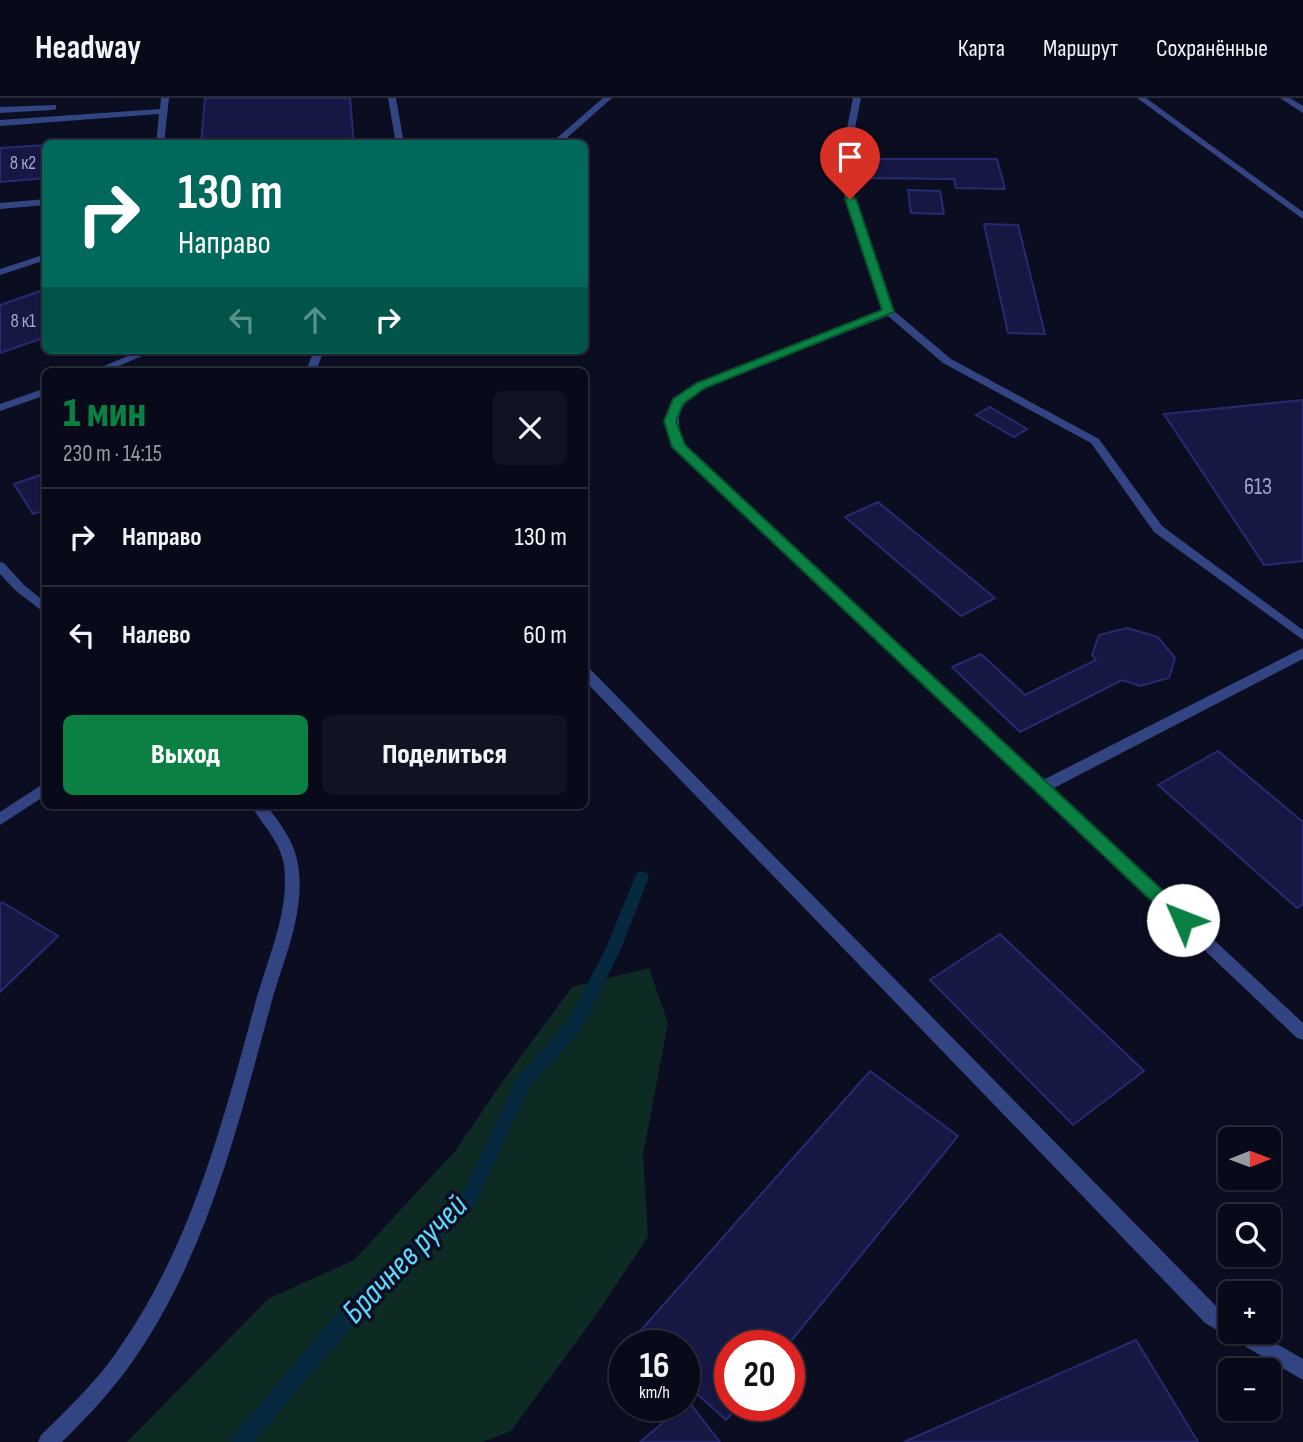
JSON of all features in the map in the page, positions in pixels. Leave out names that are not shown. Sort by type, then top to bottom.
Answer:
[{"type":"street","points":[[160,140],[165,98]]},
{"type":"street","points":[[392,98],[399,140]]},
{"type":"street","points":[[559,140],[608,98]]},
{"type":"street","points":[[857,98],[847,148],[850,199],[889,312],[947,361],[1095,441],[1158,529],[1303,636]]},
{"type":"street","points":[[1141,98],[1303,216]]},
{"type":"street","points":[[1284,98],[1303,110]]},
{"type":"street","points":[[0,110],[54,102],[51,119]]},
{"type":"street","points":[[0,123],[164,111]]},
{"type":"street","points":[[0,205],[42,202]]},
{"type":"street","points":[[0,272],[42,258]]},
{"type":"street","points":[[889,312],[701,386],[677,402],[670,421],[679,447],[1303,1033]]},
{"type":"street","points":[[105,368],[142,354]]},
{"type":"street","points":[[0,408],[42,392]]},
{"type":"street","points":[[0,566],[42,607]]},
{"type":"street","points":[[1043,787],[1303,653]]},
{"type":"street","points":[[588,675],[1218,1319]]},
{"type":"street","points":[[0,819],[42,790]]},
{"type":"street","points":[[48,1442],[72,1419],[129,1351],[176,1268],[208,1192],[290,907],[291,864],[278,831],[261,809]]},
{"type":"street","points":[[1259,1344],[1303,1370]]},
{"type":"green space","points":[[649,968],[668,1023],[643,1155],[648,1237],[593,1319],[511,1431],[482,1442],[127,1442],[268,1299],[354,1260],[456,1150],[572,987]]},
{"type":"building","points":[[205,98],[350,98],[354,140],[201,140]]},
{"type":"building","points":[[42,145],[42,178],[0,182],[0,148]]},
{"type":"building","points":[[857,159],[997,159],[1005,189],[956,188],[954,179],[860,178]]},
{"type":"building","points":[[908,190],[940,191],[944,214],[911,213]]},
{"type":"building","points":[[984,224],[1018,225],[1045,334],[1008,333]]},
{"type":"building","points":[[42,290],[42,338],[0,353],[0,305]]},
{"type":"building","points":[[1303,400],[1303,561],[1264,565],[1164,414]]},
{"type":"building","points":[[990,407],[1027,429],[1014,437],[976,415]]},
{"type":"building","points":[[42,474],[42,511],[33,514],[14,484]]},
{"type":"building","points":[[878,502],[995,598],[961,616],[845,517]]},
{"type":"building","points":[[1127,628],[1158,637],[1175,658],[1169,678],[1140,686],[1122,680],[1020,732],[952,667],[981,654],[1025,695],[1096,660],[1092,655],[1099,635]]},
{"type":"building","points":[[1218,751],[1303,822],[1303,904],[1297,908],[1158,785]]},
{"type":"building","points":[[2,902],[58,936],[0,992],[0,905]]},
{"type":"building","points":[[1000,934],[1144,1071],[1073,1125],[930,980]]},
{"type":"building","points":[[870,1071],[958,1136],[800,1330],[714,1330],[714,1409],[700,1396],[700,1330],[641,1330]]},
{"type":"building","points":[[1136,1340],[1198,1442],[904,1442]]},
{"type":"building","points":[[700,1416],[720,1442],[640,1442],[665,1421],[700,1421]]},
{"type":"waterway","name":"Брачнев ручей","points":[[241,1442],[349,1314],[470,1196],[523,1083],[574,1026],[612,951],[642,877]]},
{"type":"route","points":[[850,199],[889,312],[701,386],[677,402],[670,421],[679,447],[1183,920]]}]
